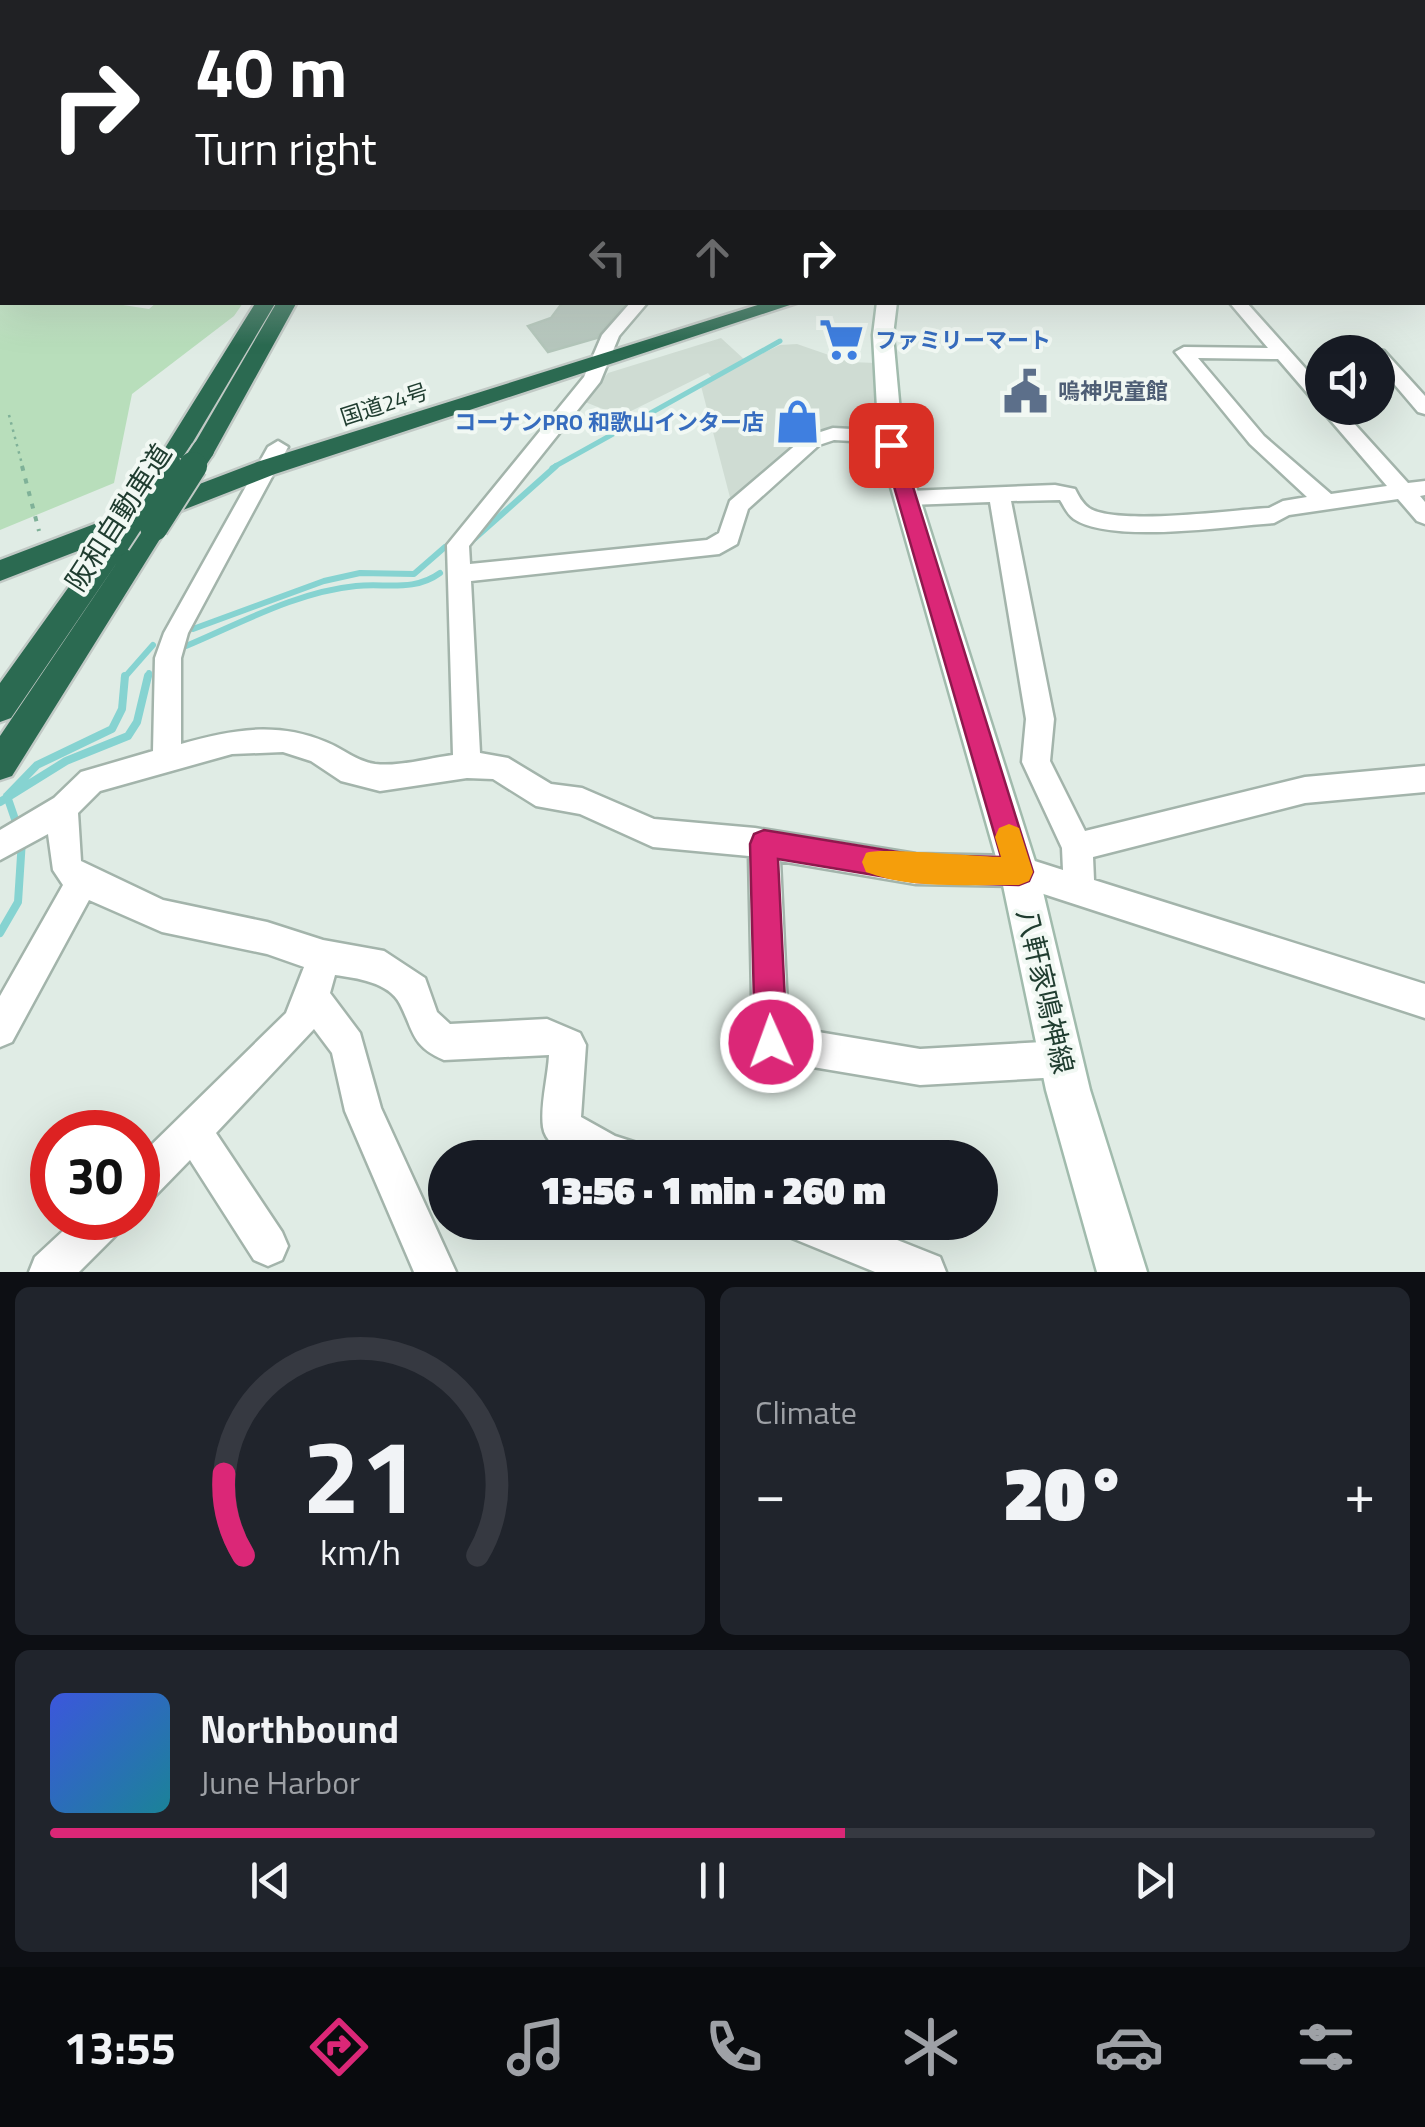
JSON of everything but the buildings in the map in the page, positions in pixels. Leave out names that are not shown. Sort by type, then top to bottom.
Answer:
[{"type":"highway","name":"阪和自動車道","points":[[0,708],[170,461],[264,305]]},
{"type":"highway","name":"阪和自動車道","points":[[5,758],[203,450],[285,305]]},
{"type":"highway","name":"国道24号","points":[[606,353],[738,305]]},
{"type":"highway","name":"国道24号","points":[[1,566],[40,535],[272,457],[606,353],[778,305]]},
{"type":"highway","name":"国道24号","points":[[1,566],[272,457]]},
{"type":"main road","name":"八軒家鳴神線","points":[[887,305],[883,334],[890,436],[1019,872],[1061,1059],[1122,1272]]},
{"type":"street","points":[[466,765],[458,544],[593,378],[611,335],[637,305]]},
{"type":"street","points":[[1240,305],[1305,379]]},
{"type":"street","points":[[1283,354],[1184,352],[1257,440],[1325,501]]},
{"type":"street","points":[[1395,374],[1425,408]]},
{"type":"street","points":[[1347,425],[1414,490],[1425,516]]},
{"type":"street","points":[[462,573],[711,548],[729,538],[738,506],[812,440],[832,434],[890,436]]},
{"type":"street","points":[[167,758],[168,658],[176,632],[272,457]]},
{"type":"street","points":[[908,498],[1067,494],[1080,512],[1101,521],[1274,515],[1282,508],[1414,490]]},
{"type":"street","points":[[999,494],[1040,719],[1036,762],[1077,848],[1079,887]]},
{"type":"street","points":[[0,846],[52,816],[91,781],[232,742],[284,740],[320,752],[352,772],[380,778],[466,765],[498,768],[546,798],[582,801],[652,834],[764,844],[916,869],[1019,872],[1079,887],[1310,968],[1425,1001]]},
{"type":"street","points":[[1077,848],[1306,790],[1425,780]]},
{"type":"street","points":[[52,816],[68,870],[82,881],[162,916],[267,938],[323,957],[372,962],[413,990],[423,1023],[444,1042],[546,1037],[568,1044],[562,1128],[584,1140]]},
{"type":"street","points":[[764,844],[771,1042],[920,1067],[1061,1059]]},
{"type":"street","points":[[0,1030],[82,881]]},
{"type":"street","points":[[160,1163],[298,1025],[312,997],[323,957]]},
{"type":"street","points":[[312,997],[348,1045],[363,1111],[435,1272]]},
{"type":"street","points":[[192,1130],[268,1246]]},
{"type":"street","points":[[50,1272],[83,1240]]},
{"type":"street","points":[[846,1240],[925,1272]]},
{"type":"path","points":[[9,415],[40,535]]},
{"type":"shaded area","name":"コーナンPRO 和歌山インター店","points":[[721,338],[746,361],[780,345],[797,344],[849,362],[877,363],[884,431],[825,429],[798,440],[733,509],[701,386],[713,379],[708,373],[621,416],[585,402],[608,373]]},
{"type":"green space","points":[[0,305],[123,305],[149,309],[154,305],[242,305],[234,316],[132,394],[114,483],[0,530]]},
{"type":"waterway","points":[[552,468],[780,341]]},
{"type":"waterway","points":[[474,539],[556,466]]},
{"type":"waterway","points":[[193,629],[324,581],[360,573],[414,574],[445,547]]},
{"type":"waterway","points":[[186,646],[312,595],[356,586],[410,585],[440,573]]},
{"type":"waterway","points":[[125,677],[153,645]]},
{"type":"waterway","points":[[148,678],[149,673]]},
{"type":"waterway","points":[[7,797],[66,761],[128,736],[137,722],[148,676]]},
{"type":"waterway","points":[[7,797],[37,765],[112,729],[122,709],[125,677]]},
{"type":"waterway","points":[[0,802],[7,797]]},
{"type":"waterway","points":[[7,797],[18,828]]},
{"type":"waterway","points":[[0,933],[18,902],[22,840]]},
{"type":"slow traffic","points":[[876,862],[916,869],[1019,872],[1009,837]]},
{"type":"place","name":"ファミリーマート","points":[[842,340]]},
{"type":"place","name":"嗚神児童館","points":[[1025,391]]},
{"type":"place","name":"コーナンPRO 和歌山インター店","points":[[797,422]]},
{"type":"route","points":[[771,1042],[764,844],[916,869],[1019,872],[891,445]]}]
